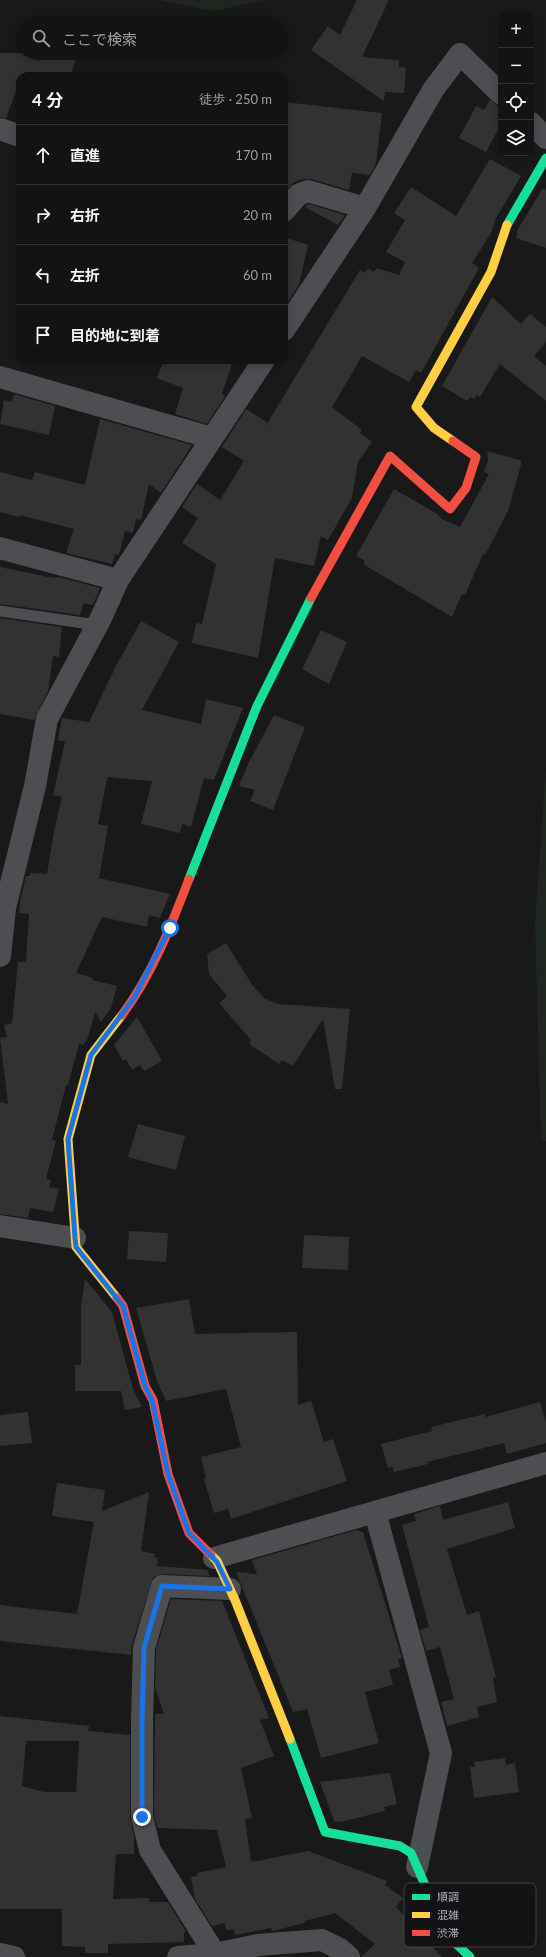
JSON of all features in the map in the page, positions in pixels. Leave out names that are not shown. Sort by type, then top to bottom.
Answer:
[{"type":"street","points":[[288,324],[365,208],[433,90],[460,54],[498,91]]},
{"type":"street","points":[[534,126],[546,138]]},
{"type":"street","points":[[0,129],[16,135]]},
{"type":"street","points":[[424,1883],[411,1853],[400,1846],[325,1832],[275,1699],[230,1589],[214,1558],[189,1533],[168,1474],[152,1400],[145,1386],[123,1306],[76,1247],[68,1139],[91,1055],[134,998],[170,928],[257,706],[314,591],[390,456],[450,509],[466,488],[476,457],[434,428],[416,407],[490,272],[507,224],[546,158]]},
{"type":"street","points":[[288,206],[298,195],[308,191],[365,208]]},
{"type":"street","points":[[0,956],[5,908],[35,786],[47,719],[97,625],[118,580],[261,364]]},
{"type":"street","points":[[0,377],[212,438]]},
{"type":"street","points":[[0,548],[118,580]]},
{"type":"street","points":[[0,1226],[75,1238]]},
{"type":"street","points":[[214,1558],[546,1463]]},
{"type":"street","points":[[375,1512],[441,1753],[417,1867]]},
{"type":"street","points":[[215,1954],[150,1850],[142,1817],[144,1648],[162,1586],[230,1589]]},
{"type":"street","points":[[178,1957],[215,1954],[258,1945],[322,1940],[340,1949],[349,1957]]},
{"type":"street","points":[[460,1947],[470,1957]]},
{"type":"street","points":[[0,1954],[14,1957]]},
{"type":"lane","points":[[0,611],[97,625]]},
{"type":"shaded area","points":[[159,0],[263,0],[214,11]]},
{"type":"shaded area","points":[[546,767],[546,1141],[541,1141],[535,923]]},
{"type":"building","points":[[357,0],[389,0],[362,57],[399,60],[399,67],[406,68],[404,93],[385,92],[384,101],[311,50],[328,26],[340,35]]},
{"type":"building","points":[[0,53],[16,53],[16,60],[76,60],[71,72],[16,72],[16,92],[6,118],[0,117]]},
{"type":"building","points":[[490,100],[498,106],[498,130],[486,152],[459,138],[476,106],[484,110]]},
{"type":"building","points":[[288,102],[382,113],[376,163],[370,175],[352,173],[349,190],[311,179],[303,179],[293,183],[288,188]]},
{"type":"building","points":[[490,159],[521,176],[496,218],[491,233],[472,263],[479,268],[421,373],[416,370],[409,382],[362,356],[332,407],[362,430],[360,433],[372,442],[358,462],[352,498],[328,540],[321,536],[314,566],[275,558],[258,658],[192,643],[196,623],[202,624],[216,564],[182,543],[198,518],[182,507],[197,484],[220,500],[244,461],[222,447],[246,409],[267,422],[265,427],[360,270],[365,273],[368,268],[374,272],[377,268],[399,275],[405,262],[386,252],[405,220],[394,213],[411,187],[456,216]]},
{"type":"building","points":[[543,188],[546,190],[546,248],[516,238],[518,229]]},
{"type":"building","points":[[309,204],[345,215],[338,225],[305,207]]},
{"type":"building","points":[[288,238],[308,245],[299,285],[288,301]]},
{"type":"building","points":[[492,297],[521,324],[530,314],[546,327],[546,342],[534,356],[546,366],[546,401],[500,364],[480,397],[477,395],[474,399],[470,397],[467,401],[442,386]]},
{"type":"building","points":[[162,364],[232,364],[222,394],[225,396],[207,424],[175,414],[183,388],[157,378]]},
{"type":"building","points":[[14,394],[55,406],[49,435],[0,424],[4,400],[12,402]]},
{"type":"building","points":[[100,419],[192,445],[161,493],[149,484],[141,520],[136,519],[133,533],[125,531],[119,555],[115,554],[112,564],[66,553],[74,529],[20,515],[19,517],[0,512],[0,472],[32,480],[35,472],[85,485]]},
{"type":"building","points":[[487,451],[522,461],[508,511],[485,555],[483,554],[465,595],[462,594],[452,617],[363,564],[365,561],[356,556],[394,489],[436,513],[442,519],[460,527],[489,474],[484,472],[488,460]]},
{"type":"building","points":[[0,567],[53,578],[59,577],[100,588],[93,605],[84,603],[80,615],[0,604]]},
{"type":"building","points":[[0,618],[62,627],[59,657],[53,656],[48,691],[34,720],[0,714]]},
{"type":"building","points":[[141,621],[179,642],[142,710],[201,724],[206,699],[243,708],[214,780],[204,778],[191,827],[182,824],[180,833],[141,824],[152,781],[108,777],[107,779],[98,824],[108,826],[99,878],[170,894],[160,918],[149,915],[147,927],[102,917],[76,973],[93,978],[92,980],[117,986],[111,1008],[101,1022],[95,1012],[88,1038],[83,1045],[79,1044],[68,1085],[66,1085],[52,1140],[56,1141],[46,1179],[51,1180],[49,1187],[59,1189],[53,1212],[30,1208],[28,1218],[0,1214],[0,1102],[8,1104],[0,1038],[7,1037],[4,1025],[12,1023],[18,962],[26,962],[29,914],[19,913],[20,901],[26,876],[30,876],[30,873],[47,874],[54,831],[62,797],[53,795],[65,742],[58,740],[62,718],[89,722],[117,664]]},
{"type":"building","points":[[321,630],[347,642],[329,684],[302,669]]},
{"type":"building","points":[[274,715],[305,727],[273,810],[250,801],[255,790],[239,786],[248,764]]},
{"type":"building","points":[[226,943],[253,986],[264,998],[278,1004],[350,1009],[342,1089],[335,1089],[323,1019],[293,1066],[282,1060],[279,1064],[249,1044],[251,1040],[219,1003],[227,996],[209,974],[207,954]]},
{"type":"building","points":[[137,1017],[162,1061],[144,1071],[140,1065],[132,1070],[126,1059],[123,1061],[114,1045]]},
{"type":"building","points":[[138,1124],[185,1136],[176,1170],[128,1157]]},
{"type":"building","points":[[129,1231],[168,1233],[166,1262],[127,1259]]},
{"type":"building","points":[[304,1235],[349,1237],[348,1270],[302,1268]]},
{"type":"building","points":[[85,1279],[112,1312],[133,1389],[142,1407],[125,1410],[121,1391],[75,1391],[75,1365],[81,1365],[81,1305]]},
{"type":"building","points":[[189,1299],[195,1334],[297,1332],[298,1405],[311,1401],[324,1442],[333,1439],[347,1481],[231,1519],[228,1509],[214,1513],[204,1479],[206,1478],[201,1457],[241,1447],[226,1389],[166,1401],[157,1381],[136,1308]]},
{"type":"building","points":[[540,1402],[546,1423],[546,1443],[507,1454],[504,1443],[427,1462],[428,1464],[394,1472],[392,1467],[388,1468],[381,1444],[432,1431],[431,1427],[485,1414],[485,1417]]},
{"type":"building","points":[[28,1412],[32,1443],[0,1446],[0,1415]]},
{"type":"building","points":[[57,1483],[105,1490],[102,1511],[149,1492],[141,1551],[155,1554],[154,1557],[158,1558],[157,1566],[207,1570],[210,1576],[163,1574],[153,1577],[132,1645],[131,1655],[0,1641],[0,1605],[77,1614],[94,1522],[52,1516]]},
{"type":"building","points":[[508,1502],[515,1528],[447,1549],[467,1615],[479,1611],[496,1677],[493,1678],[497,1702],[477,1707],[479,1717],[447,1726],[441,1702],[454,1699],[440,1647],[426,1651],[420,1630],[429,1627],[402,1525],[416,1521],[414,1514],[440,1506],[443,1520]]},
{"type":"building","points":[[356,1530],[363,1532],[402,1658],[398,1659],[400,1667],[389,1670],[393,1685],[365,1692],[379,1743],[321,1758],[307,1709],[293,1712],[236,1572],[257,1574],[252,1560]]},
{"type":"building","points":[[171,1599],[222,1601],[269,1718],[260,1720],[274,1756],[241,1768],[252,1818],[245,1819],[251,1862],[308,1851],[387,1881],[385,1885],[403,1898],[396,1907],[404,1916],[404,1947],[433,1947],[442,1957],[361,1957],[375,1944],[335,1913],[305,1921],[305,1923],[272,1931],[271,1928],[235,1935],[234,1929],[226,1930],[225,1923],[212,1926],[195,1899],[191,1877],[198,1876],[197,1873],[226,1867],[217,1830],[158,1828],[154,1816],[155,1714],[164,1714],[155,1688],[156,1650]]},
{"type":"building","points":[[0,1716],[89,1726],[88,1731],[130,1735],[130,1817],[134,1837],[134,1854],[116,1854],[113,1899],[149,1898],[149,1902],[168,1902],[186,1932],[184,1932],[184,1942],[108,1944],[108,1953],[85,1953],[85,1947],[62,1946],[62,1909],[0,1909]],"holes":[[[26,1741],[79,1741],[76,1792],[44,1792],[22,1786]]]},
{"type":"building","points":[[505,1758],[506,1765],[515,1763],[519,1792],[474,1798],[470,1767],[475,1767],[474,1762]]},
{"type":"building","points":[[390,1773],[397,1804],[384,1807],[385,1811],[341,1822],[334,1821],[320,1782]]},
{"type":"traffic: fast","points":[[507,225],[546,158]]},
{"type":"traffic: fast","points":[[189,879],[257,706],[311,598]]},
{"type":"traffic: fast","points":[[290,1739],[325,1832],[400,1846],[411,1853],[424,1883]]},
{"type":"traffic: fast","points":[[460,1947],[470,1957]]},
{"type":"traffic: slow","points":[[453,441],[434,428],[416,407],[491,272],[507,225]]},
{"type":"traffic: slow","points":[[117,1298],[76,1247],[68,1139],[91,1055],[122,1015]]},
{"type":"traffic: slow","points":[[211,1555],[217,1561],[235,1600],[290,1739]]},
{"type":"traffic: jam","points":[[311,598],[390,456],[450,509],[466,488],[476,457],[453,441]]},
{"type":"traffic: jam","points":[[122,1015],[133,1000],[152,967],[189,879]]},
{"type":"traffic: jam","points":[[117,1298],[123,1306],[145,1386],[153,1400],[168,1474],[189,1533],[211,1555]]},
{"type":"route","points":[[142,1817],[144,1648],[162,1586],[230,1589],[217,1562],[189,1533],[168,1474],[152,1400],[145,1386],[123,1306],[76,1247],[68,1139],[91,1055],[134,998],[170,928]]}]
